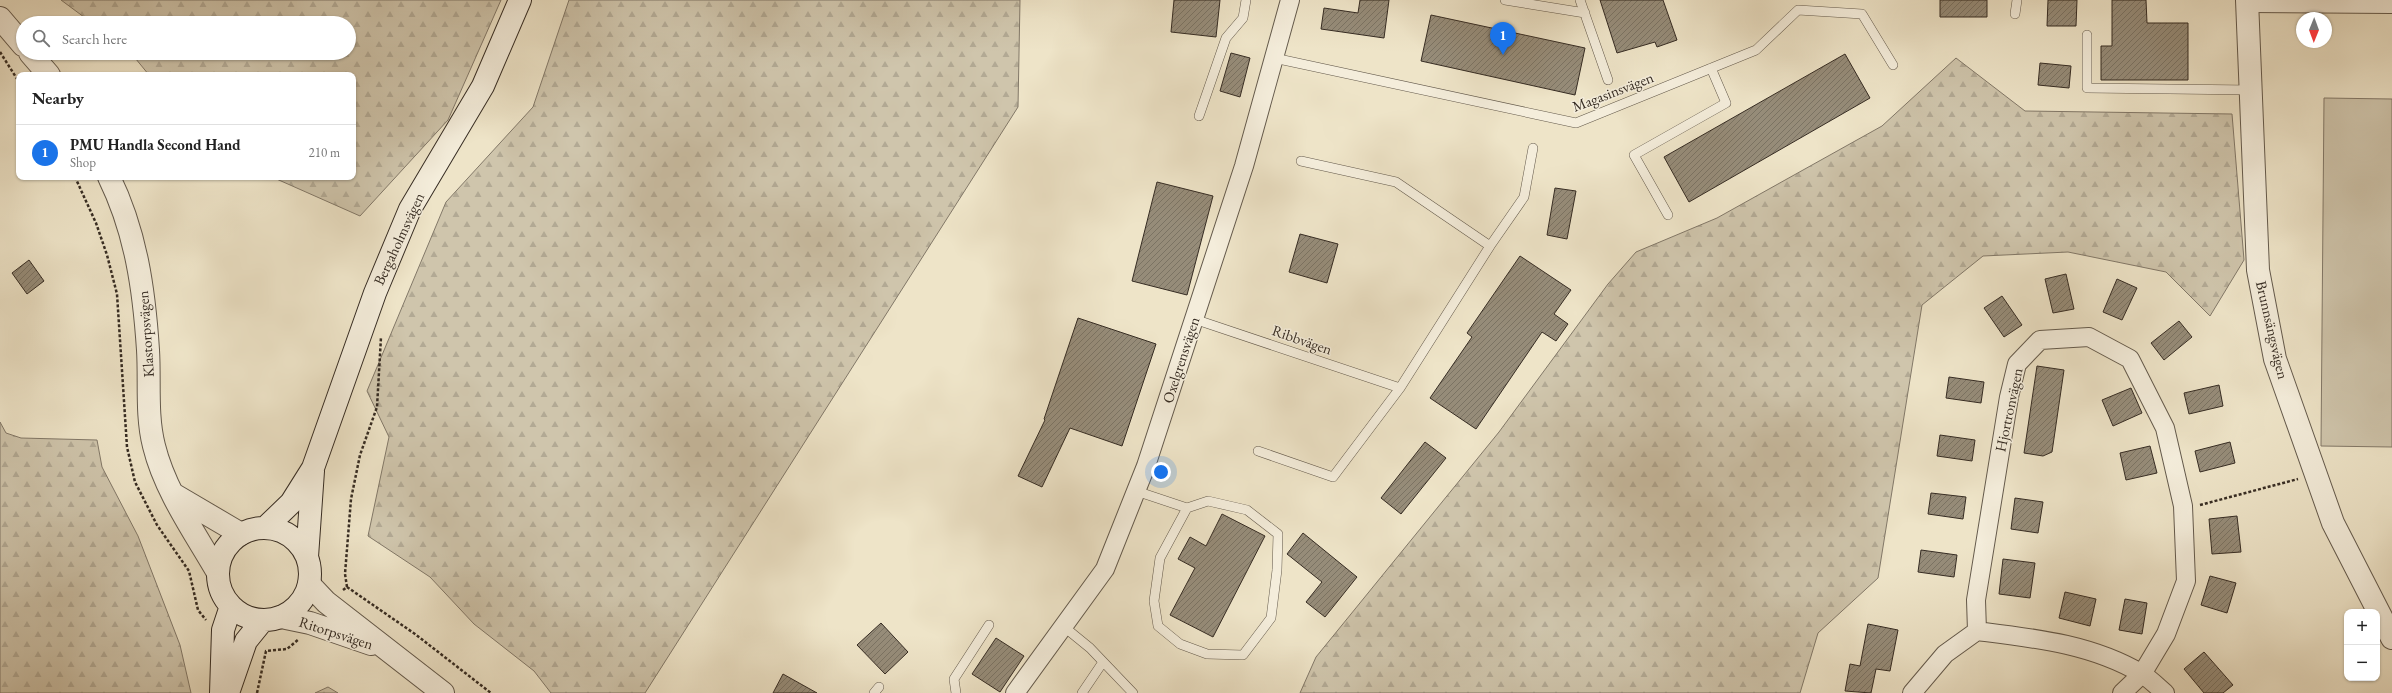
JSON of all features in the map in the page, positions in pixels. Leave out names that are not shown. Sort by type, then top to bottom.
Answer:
[{"type":"street","name":"Bergaholmsvägen","points":[[265,528],[291,503],[313,468],[374,293],[410,209],[483,86],[520,0]]},
{"type":"street","name":"Oxelgrensvägen","points":[[1014,693],[1105,569],[1136,491],[1244,166],[1290,0]]},
{"type":"street","points":[[2247,1],[2392,4]]},
{"type":"street","name":"Brunnsängsvägen","points":[[2247,1],[2258,270],[2275,359],[2333,523],[2392,638]]},
{"type":"street","points":[[0,18],[16,37]]},
{"type":"street","points":[[36,60],[46,72]]},
{"type":"street","name":"Klastorpsvägen","points":[[110,180],[121,201],[130,230],[141,276],[154,446],[172,493],[218,572]]},
{"type":"street","name":"Hjortronvägen","points":[[1977,631],[1976,600],[2009,397],[2017,364],[2040,340],[2089,337],[2130,359],[2164,428],[2183,510],[2186,581],[2166,634],[2142,674],[2122,693]]},
{"type":"street","name":"Bergaholmsvägen","points":[[307,557],[313,468]]},
{"type":"street","points":[[172,493],[241,534]]},
{"type":"street","name":"Bergaholmsvägen","points":[[228,693],[246,641],[272,618],[299,604],[309,584],[310,566],[303,549],[283,531],[256,528],[241,534],[226,547],[222,555],[218,572],[221,590],[231,606],[245,616],[272,618]]},
{"type":"street","name":"Ritorpsvägen","points":[[309,584],[326,602],[391,651],[443,693]]},
{"type":"street","points":[[221,693],[223,630],[231,606]]},
{"type":"street","name":"Ritorpsvägen","points":[[272,618],[310,623],[391,651]]},
{"type":"street","points":[[1912,693],[1945,654],[1977,631],[2043,639],[2100,654],[2142,674],[2165,693]]},
{"type":"lane","points":[[1199,116],[1226,38],[1243,18],[1246,0]]},
{"type":"lane","points":[[1505,0],[1585,13]]},
{"type":"lane","points":[[1580,0],[1608,80]]},
{"type":"lane","points":[[2015,14],[2017,0]]},
{"type":"lane","name":"Magasinsvägen","points":[[1274,58],[1576,123],[1756,50],[1798,10],[1862,14],[1893,65]]},
{"type":"lane","points":[[2087,35],[2087,88],[2250,90]]},
{"type":"lane","points":[[1668,215],[1634,155],[1726,103],[1711,68]]},
{"type":"lane","points":[[1258,451],[1333,477],[1400,388],[1490,246],[1524,197],[1533,148]]},
{"type":"lane","points":[[1301,161],[1396,182],[1490,246]]},
{"type":"lane","name":"Ribbvägen","points":[[1194,318],[1400,388]]},
{"type":"lane","points":[[1136,491],[1187,508],[1208,501],[1248,510],[1278,534],[1277,570],[1271,618],[1243,655],[1207,654],[1180,644],[1158,626],[1154,601],[1160,558],[1187,508]]},
{"type":"lane","points":[[956,693],[954,679],[989,625]]},
{"type":"lane","points":[[1063,626],[1103,662],[1133,693]]},
{"type":"lane","points":[[1082,693],[1103,662]]},
{"type":"path","points":[[0,52],[16,77]]},
{"type":"path","points":[[381,333],[378,407],[360,455],[351,499],[345,574],[347,587],[415,634],[491,693]]},
{"type":"path","points":[[2183,510],[2316,474]]},
{"type":"path","points":[[326,602],[347,587]]},
{"type":"path","points":[[257,693],[266,651],[287,649],[297,643],[310,623]]},
{"type":"green space","points":[[61,0],[501,0],[448,120],[360,216],[279,180],[356,180],[356,72],[147,72],[137,60],[356,60],[356,16],[83,16]]},
{"type":"green space","points":[[569,0],[1020,0],[1018,107],[645,693],[551,693],[534,671],[474,624],[430,577],[368,536],[389,437],[367,391],[446,202],[533,107]]},
{"type":"green space","points":[[1956,58],[2025,111],[2232,114],[2244,260],[2210,316],[2166,272],[2068,252],[1983,256],[1922,305],[1878,578],[1818,633],[1800,693],[1300,693],[1316,657],[1499,432],[1608,284],[1636,252],[1717,218],[1882,126]]},
{"type":"green space","points":[[2324,98],[2392,99],[2392,447],[2321,446]]},
{"type":"green space","points":[[0,422],[6,433],[21,438],[97,440],[102,467],[138,536],[180,645],[191,693],[0,693]]},
{"type":"green space","points":[[328,687],[338,693],[315,693]]},
{"type":"building","points":[[1174,0],[1220,0],[1216,37],[1171,32]]},
{"type":"building","points":[[1360,0],[1389,0],[1384,38],[1321,29],[1324,8],[1358,13]]},
{"type":"building","points":[[1600,0],[1663,0],[1677,40],[1657,47],[1655,42],[1617,53]]},
{"type":"building","points":[[1940,0],[1987,0],[1987,17],[1940,17]]},
{"type":"building","points":[[2048,0],[2077,0],[2076,26],[2047,26]]},
{"type":"building","points":[[2112,0],[2146,0],[2147,23],[2188,23],[2188,80],[2101,80],[2101,46],[2112,46]]},
{"type":"building","points":[[1431,15],[1585,48],[1575,95],[1421,61]]},
{"type":"building","points":[[1231,53],[1250,58],[1240,97],[1220,91]]},
{"type":"building","points":[[1845,54],[1870,98],[1689,202],[1664,157]]},
{"type":"building","points":[[2040,63],[2071,66],[2069,88],[2038,85]]},
{"type":"building","points":[[1157,182],[1213,196],[1187,295],[1132,281]]},
{"type":"building","points":[[1555,188],[1576,191],[1567,239],[1547,235]]},
{"type":"building","points":[[1300,234],[1338,244],[1327,283],[1289,272]]},
{"type":"building","points":[[1520,256],[1571,290],[1554,314],[1568,324],[1556,341],[1542,332],[1476,429],[1430,398],[1472,337],[1467,333]]},
{"type":"building","points":[[29,260],[44,281],[27,294],[12,273]]},
{"type":"building","points":[[2066,274],[2074,309],[2053,313],[2045,279]]},
{"type":"building","points":[[2117,279],[2137,288],[2122,320],[2103,312]]},
{"type":"building","points":[[2002,296],[2022,325],[2004,337],[1984,308]]},
{"type":"building","points":[[1078,318],[1156,344],[1122,446],[1070,428],[1042,487],[1018,476],[1045,420],[1044,419]]},
{"type":"building","points":[[2179,321],[2192,337],[2164,360],[2151,343]]},
{"type":"building","points":[[2037,366],[2064,370],[2052,452],[2043,456],[2024,453]]},
{"type":"building","points":[[1949,377],[1984,382],[1981,403],[1946,398]]},
{"type":"building","points":[[2219,385],[2223,406],[2189,414],[2184,393]]},
{"type":"building","points":[[2131,388],[2142,413],[2113,426],[2102,400]]},
{"type":"building","points":[[1940,435],[1975,440],[1972,461],[1937,456]]},
{"type":"building","points":[[1425,442],[1446,458],[1401,514],[1381,498]]},
{"type":"building","points":[[2230,442],[2235,463],[2200,472],[2195,451]]},
{"type":"building","points":[[2150,446],[2157,473],[2126,480],[2120,453]]},
{"type":"building","points":[[1931,493],[1966,497],[1963,519],[1928,514]]},
{"type":"building","points":[[2015,498],[2043,502],[2038,533],[2011,529]]},
{"type":"building","points":[[1222,514],[1265,536],[1213,637],[1170,615],[1195,568],[1178,559],[1190,537],[1206,546]]},
{"type":"building","points":[[2237,516],[2241,552],[2212,554],[2209,519]]},
{"type":"building","points":[[1303,533],[1357,577],[1325,617],[1306,602],[1322,582],[1287,554]]},
{"type":"building","points":[[1921,550],[1957,555],[1954,577],[1918,572]]},
{"type":"building","points":[[2003,559],[2035,563],[2030,598],[1999,594]]},
{"type":"building","points":[[2210,576],[2236,583],[2227,613],[2201,605]]},
{"type":"building","points":[[2065,592],[2096,599],[2090,626],[2059,618]]},
{"type":"building","points":[[2125,599],[2147,603],[2142,634],[2119,630]]},
{"type":"building","points":[[881,623],[908,652],[885,674],[857,645]]},
{"type":"building","points":[[1868,624],[1898,630],[1890,671],[1876,669],[1871,693],[1845,691],[1850,664],[1860,666]]},
{"type":"building","points":[[996,638],[1024,656],[1000,692],[972,674]]},
{"type":"building","points":[[2204,652],[2233,685],[2223,693],[2204,693],[2184,669]]},
{"type":"building","points":[[783,674],[817,693],[773,693]]},
{"type":"place","name":"PMU Handla Second Hand","points":[[1503,55]]}]
